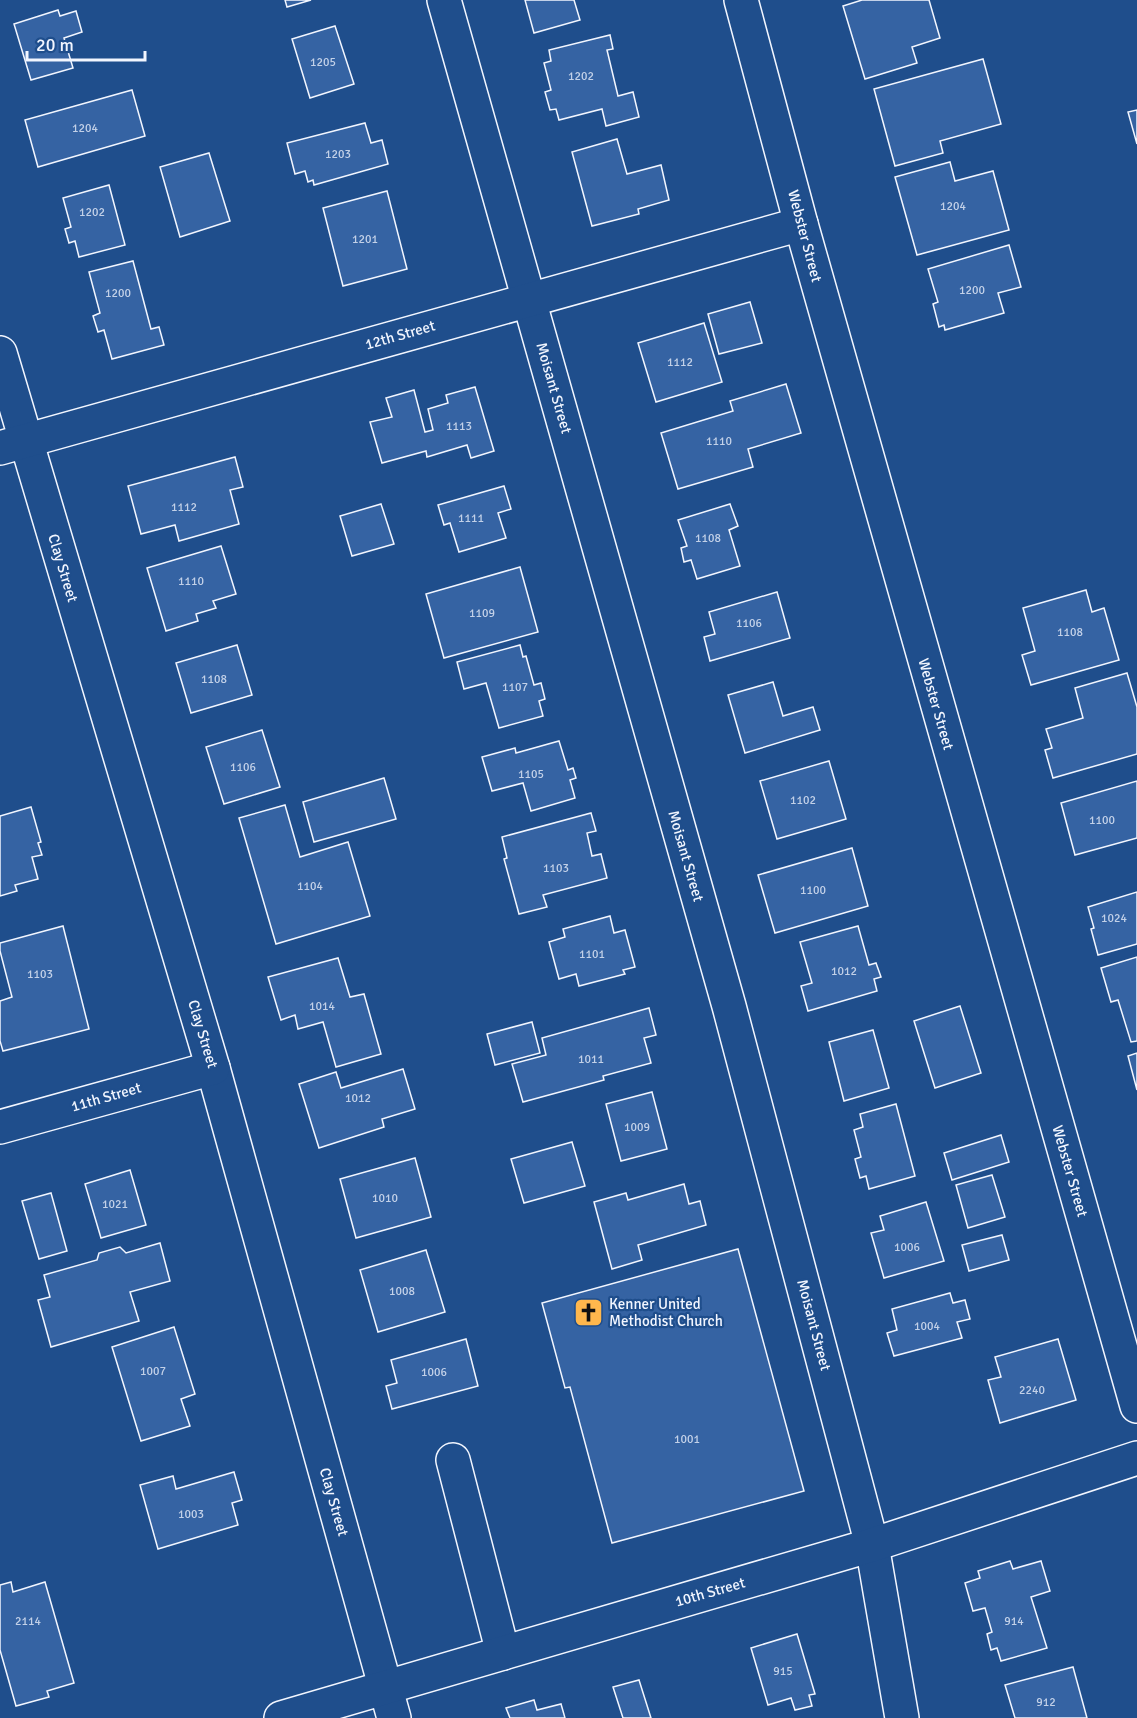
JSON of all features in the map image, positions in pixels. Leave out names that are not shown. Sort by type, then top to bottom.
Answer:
[{"type":"street","name":"Moisant Street","points":[[444,0],[729,1006],[872,1545],[902,1718]]},
{"type":"street","name":"Webster Street","points":[[741,0],[801,224],[1137,1406]]},
{"type":"street","name":"12th Street","points":[[13,444],[528,298],[801,224]]},
{"type":"street","name":"Clay Street","points":[[0,353],[13,444],[213,1068],[390,1703]]},
{"type":"street","name":"11th Street","points":[[0,1127],[213,1068]]},
{"type":"street","name":"10th Street","points":[[281,1718],[390,1703],[503,1653],[872,1545],[1137,1458]]},
{"type":"street","points":[[453,1460],[503,1653]]},
{"type":"building","points":[[285,0],[311,0],[287,7]]},
{"type":"building","points":[[525,0],[574,0],[580,20],[534,33]]},
{"type":"building","points":[[862,0],[929,0],[940,38],[912,47],[917,63],[865,79],[843,6]]},
{"type":"building","points":[[58,10],[60,16],[76,11],[82,32],[64,38],[73,68],[31,80],[14,24]]},
{"type":"building","points":[[335,26],[354,84],[310,98],[292,39]]},
{"type":"building","points":[[610,35],[613,49],[607,50],[618,96],[633,92],[639,117],[606,126],[602,109],[559,120],[556,109],[550,110],[545,92],[551,90],[544,63],[551,61],[549,50]]},
{"type":"building","points":[[983,59],[1001,124],[940,141],[943,153],[895,166],[874,89]]},
{"type":"building","points":[[132,90],[145,136],[38,167],[25,120]]},
{"type":"building","points":[[1137,110],[1137,144],[1128,112]]},
{"type":"building","points":[[365,123],[371,143],[382,140],[388,164],[314,185],[313,180],[308,182],[305,171],[295,174],[287,143]]},
{"type":"building","points":[[617,139],[627,174],[661,165],[669,200],[638,209],[639,214],[592,226],[572,152]]},
{"type":"building","points":[[209,153],[230,221],[180,237],[160,167]]},
{"type":"building","points":[[950,162],[955,181],[993,171],[1009,230],[917,255],[895,177]]},
{"type":"building","points":[[109,185],[125,245],[79,257],[75,241],[69,243],[65,229],[71,227],[63,198]]},
{"type":"building","points":[[387,191],[407,269],[343,286],[323,208]]},
{"type":"building","points":[[1009,245],[1021,287],[998,293],[1004,313],[945,330],[944,325],[939,327],[933,304],[938,302],[928,269]]},
{"type":"building","points":[[133,261],[151,329],[159,327],[164,345],[112,359],[104,330],[98,332],[93,316],[100,313],[89,272]]},
{"type":"building","points":[[750,302],[762,343],[719,354],[708,314]]},
{"type":"building","points":[[704,323],[722,382],[656,402],[638,343]]},
{"type":"building","points":[[786,384],[801,433],[748,449],[753,467],[678,489],[661,433],[733,411],[730,401]]},
{"type":"building","points":[[475,387],[494,451],[471,458],[467,445],[427,457],[426,451],[382,463],[370,422],[392,417],[386,398],[414,390],[425,432],[433,430],[428,409],[448,403],[446,395]]},
{"type":"building","points":[[235,457],[243,487],[230,490],[239,524],[179,541],[175,525],[141,534],[128,486]]},
{"type":"building","points":[[504,486],[511,509],[498,513],[506,538],[459,552],[450,523],[444,525],[438,505]]},
{"type":"building","points":[[381,504],[394,544],[352,556],[340,516]]},
{"type":"building","points":[[730,504],[738,526],[729,530],[740,566],[697,579],[691,560],[684,562],[681,548],[687,546],[678,520]]},
{"type":"building","points":[[221,546],[236,594],[213,601],[216,608],[196,614],[198,621],[166,631],[147,568]]},
{"type":"building","points":[[520,567],[538,632],[444,658],[426,594]]},
{"type":"building","points":[[1086,590],[1092,612],[1104,608],[1119,660],[1031,685],[1022,655],[1035,651],[1023,608]]},
{"type":"building","points":[[777,592],[790,638],[710,661],[704,637],[715,634],[709,612]]},
{"type":"building","points":[[237,645],[252,695],[191,713],[176,663]]},
{"type":"building","points":[[520,645],[523,657],[526,656],[534,685],[541,683],[545,699],[539,701],[543,716],[499,728],[486,683],[464,689],[457,662]]},
{"type":"building","points":[[1127,673],[1137,707],[1137,754],[1053,778],[1045,750],[1052,748],[1046,729],[1083,718],[1075,688]]},
{"type":"building","points":[[773,682],[783,716],[813,707],[820,730],[745,753],[728,695]]},
{"type":"building","points":[[262,730],[280,787],[224,804],[206,747]]},
{"type":"building","points":[[559,741],[568,770],[573,768],[576,778],[570,780],[575,798],[531,811],[523,783],[492,791],[482,757],[515,748],[516,753]]},
{"type":"building","points":[[829,761],[846,819],[777,839],[760,781]]},
{"type":"building","points":[[384,778],[396,819],[314,842],[303,802]]},
{"type":"building","points":[[1137,781],[1137,838],[1075,855],[1061,803]]},
{"type":"building","points":[[285,805],[300,857],[348,842],[370,916],[276,944],[239,818]]},
{"type":"building","points":[[31,807],[41,842],[38,843],[42,855],[32,857],[38,879],[15,885],[17,891],[0,896],[0,816]]},
{"type":"building","points":[[591,813],[596,831],[587,833],[592,856],[601,854],[607,878],[543,895],[547,907],[519,914],[504,859],[507,858],[502,837]]},
{"type":"building","points":[[852,848],[868,906],[775,933],[758,875]]},
{"type":"building","points":[[1137,892],[1137,944],[1098,955],[1088,907]]},
{"type":"building","points":[[610,916],[614,933],[625,930],[635,967],[623,970],[625,974],[579,986],[576,974],[559,979],[549,942],[565,937],[563,929]]},
{"type":"building","points":[[63,926],[89,1029],[3,1051],[0,1041],[0,1001],[12,997],[0,943]]},
{"type":"building","points":[[858,926],[869,965],[876,963],[881,977],[874,979],[877,991],[808,1011],[801,986],[812,983],[800,942]]},
{"type":"building","points":[[1137,957],[1137,1041],[1131,1042],[1118,1000],[1111,1002],[1101,968]]},
{"type":"building","points":[[338,958],[350,997],[364,994],[381,1054],[336,1067],[323,1022],[298,1029],[295,1015],[281,1020],[268,977]]},
{"type":"building","points":[[960,1006],[981,1073],[935,1088],[914,1021]]},
{"type":"building","points":[[649,1008],[656,1035],[644,1038],[651,1063],[603,1076],[604,1080],[523,1102],[512,1064],[546,1055],[542,1038]]},
{"type":"building","points":[[532,1022],[540,1053],[495,1065],[487,1034]]},
{"type":"building","points":[[873,1030],[889,1088],[844,1101],[829,1042]]},
{"type":"building","points":[[1137,1053],[1137,1090],[1128,1056]]},
{"type":"building","points":[[403,1069],[415,1109],[382,1119],[384,1127],[319,1148],[299,1084],[336,1072],[341,1088]]},
{"type":"building","points":[[652,1092],[667,1149],[621,1161],[606,1104]]},
{"type":"building","points":[[896,1104],[915,1176],[869,1189],[866,1176],[860,1178],[855,1159],[861,1157],[854,1130],[863,1127],[860,1114]]},
{"type":"building","points":[[1001,1135],[1009,1162],[952,1180],[944,1153]]},
{"type":"building","points":[[572,1142],[585,1186],[524,1203],[511,1159]]},
{"type":"building","points":[[415,1158],[431,1217],[356,1238],[340,1179]]},
{"type":"building","points":[[130,1170],[146,1225],[101,1238],[85,1184]]},
{"type":"building","points":[[992,1175],[1005,1217],[968,1228],[956,1185]]},
{"type":"building","points":[[684,1184],[689,1204],[700,1201],[706,1225],[638,1245],[642,1260],[612,1269],[594,1202],[626,1193],[628,1200]]},
{"type":"building","points":[[51,1193],[67,1251],[39,1259],[22,1201]]},
{"type":"building","points":[[926,1202],[944,1261],[884,1278],[871,1233],[884,1230],[880,1216]]},
{"type":"building","points":[[1002,1235],[1009,1260],[969,1271],[962,1245]]},
{"type":"building","points":[[160,1243],[170,1281],[130,1292],[139,1321],[51,1347],[38,1300],[50,1297],[44,1275],[97,1260],[99,1253],[120,1247],[126,1253]]},
{"type":"building","points":[[738,1249],[804,1491],[612,1543],[570,1387],[565,1388],[542,1303]]},
{"type":"building","points":[[426,1250],[445,1312],[378,1332],[360,1270]]},
{"type":"building","points":[[950,1293],[953,1303],[965,1300],[970,1319],[957,1322],[962,1338],[894,1356],[887,1333],[897,1330],[892,1309]]},
{"type":"building","points":[[174,1327],[195,1394],[181,1399],[190,1426],[141,1441],[112,1347]]},
{"type":"building","points":[[466,1339],[478,1386],[392,1409],[386,1386],[397,1383],[391,1360]]},
{"type":"building","points":[[1058,1339],[1076,1400],[1000,1423],[988,1380],[1001,1377],[995,1357]]},
{"type":"building","points":[[234,1472],[242,1500],[232,1503],[238,1525],[158,1549],[140,1485],[173,1476],[176,1489]]},
{"type":"building","points":[[1010,1561],[1013,1569],[1041,1561],[1050,1591],[1031,1597],[1047,1648],[1001,1661],[997,1648],[991,1650],[987,1634],[992,1632],[985,1608],[973,1611],[965,1583],[980,1578],[978,1571]]},
{"type":"building","points":[[11,1582],[13,1592],[45,1582],[74,1683],[47,1691],[49,1697],[16,1706],[0,1650],[0,1585]]},
{"type":"building","points":[[797,1634],[815,1694],[809,1695],[812,1706],[795,1710],[791,1698],[768,1705],[751,1648]]},
{"type":"building","points":[[1073,1667],[1087,1718],[1015,1718],[1005,1685]]},
{"type":"building","points":[[639,1680],[651,1718],[623,1718],[613,1687]]},
{"type":"building","points":[[534,1700],[537,1710],[561,1704],[565,1718],[510,1718],[506,1708]]},
{"type":"place","name":"Kenner United Methodist Church","points":[[588,1313]]}]
